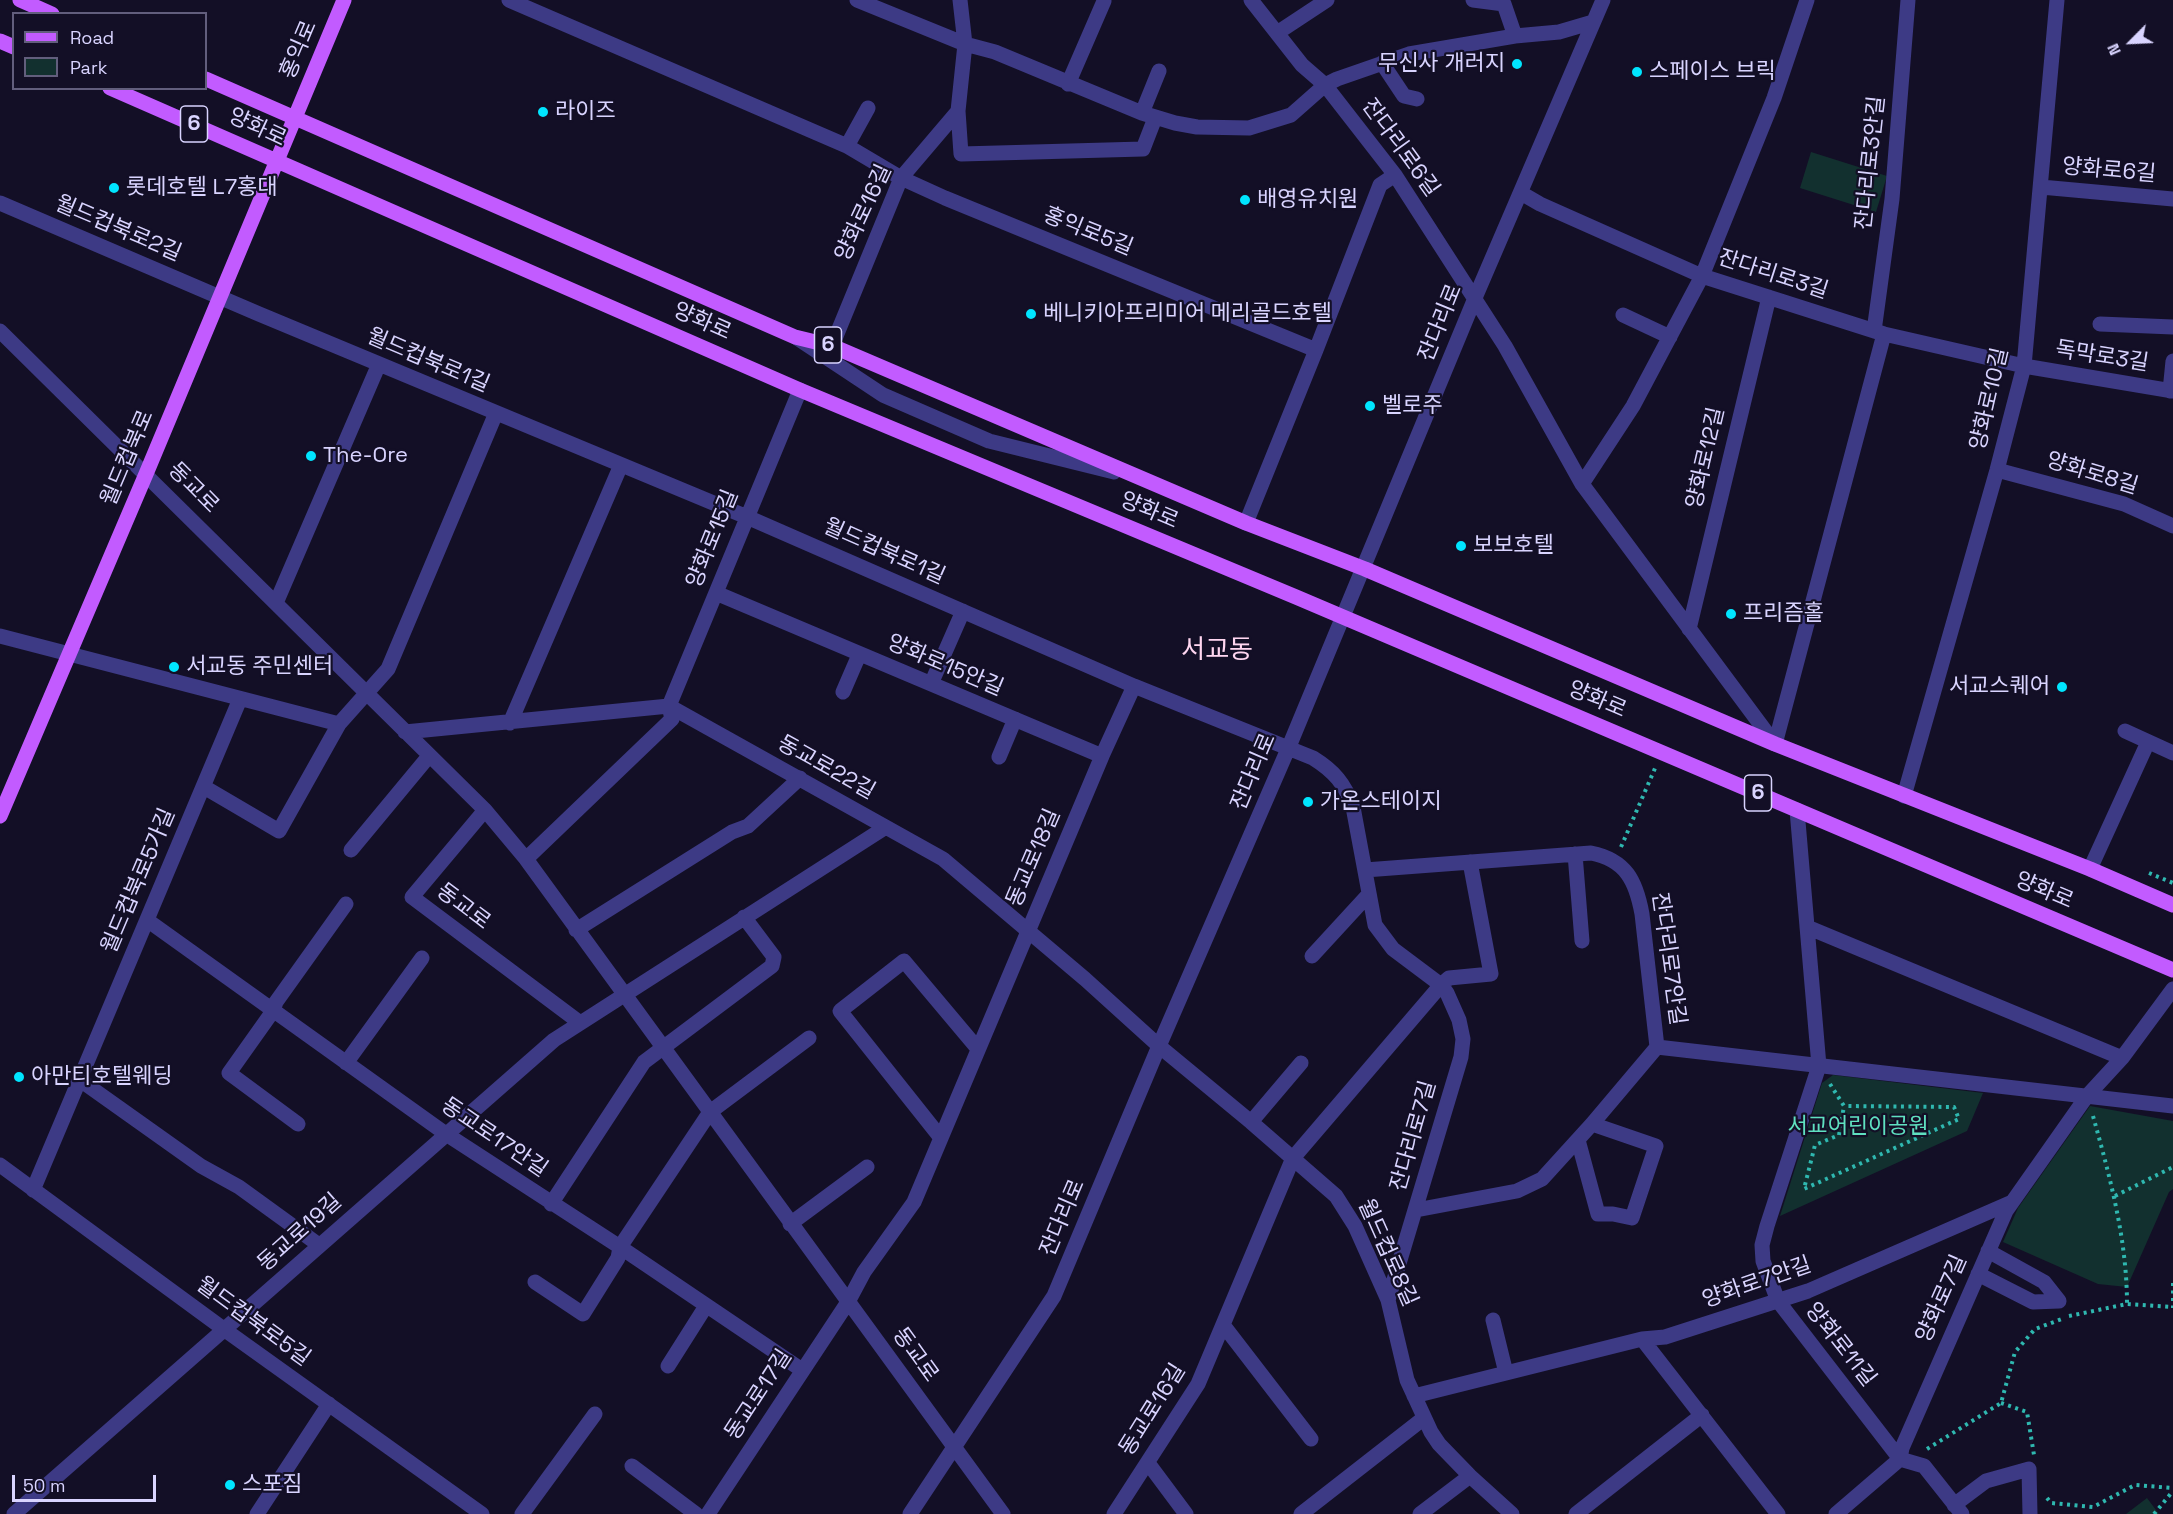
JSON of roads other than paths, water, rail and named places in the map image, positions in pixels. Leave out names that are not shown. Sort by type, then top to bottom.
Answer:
[{"type":"main road","points":[[20,0],[47,12]]},
{"type":"main road","name":"홍익로","points":[[295,117],[344,0]]},
{"type":"main road","name":"양화로","points":[[207,79],[795,337],[831,346],[1140,478],[1365,569],[1775,744],[2090,869],[2173,905]]},
{"type":"main road","name":"양화로","points":[[115,90],[801,390],[1344,617],[2173,970]]},
{"type":"main road","name":"월드컵북로","points":[[0,816],[295,117]]},
{"type":"street","name":"홍익로5길","points":[[509,0],[535,4],[848,146],[901,178],[945,198],[1316,350]]},
{"type":"street","points":[[857,0],[965,44],[995,52],[1149,116],[1197,127],[1249,128],[1291,115],[1325,85],[1409,54],[1515,36],[1559,32],[1593,22]]},
{"type":"street","points":[[960,0],[965,44],[958,111],[961,154],[1143,148],[1159,71]]},
{"type":"street","name":"잔다리로6길","points":[[1251,0],[1302,65],[1325,85],[1395,175],[1475,298]]},
{"type":"street","points":[[1277,33],[1327,0]]},
{"type":"street","points":[[1473,0],[1504,4],[1515,36]]},
{"type":"street","name":"잔다리로","points":[[910,1514],[1054,1296],[1365,569],[1475,298],[1603,0]]},
{"type":"street","points":[[1582,484],[1633,406],[1702,276],[1774,98],[1807,0]]},
{"type":"street","name":"잔다리로3안길","points":[[1879,332],[1908,0]]},
{"type":"street","name":"양화로10길","points":[[1905,796],[2024,366],[2057,0]]},
{"type":"street","points":[[1068,84],[1104,1]]},
{"type":"street","points":[[1382,63],[1404,96],[1417,99]]},
{"type":"street","points":[[848,146],[868,108]]},
{"type":"street","name":"양화로16길","points":[[831,346],[901,178],[958,111]]},
{"type":"street","points":[[1246,522],[1380,185],[1395,175]]},
{"type":"street","name":"양화로6길","points":[[2041,187],[2173,199]]},
{"type":"street","name":"잔다리로3길","points":[[1521,193],[1540,204],[1702,276],[1879,332],[2024,366]]},
{"type":"street","name":"월드컵북로2길","points":[[0,203],[219,296]]},
{"type":"street","name":"월드컵북로1길","points":[[219,296],[747,517],[1134,686],[1288,749]]},
{"type":"street","name":"양화로12길","points":[[1689,629],[1769,297]]},
{"type":"street","points":[[1475,298],[1505,346],[1582,484],[1775,744]]},
{"type":"street","points":[[1623,315],[1670,337]]},
{"type":"street","points":[[2100,324],[2173,327]]},
{"type":"street","points":[[1775,744],[1879,332]]},
{"type":"street","name":"동교로","points":[[2,337],[146,474],[485,810],[526,860],[1003,1514]]},
{"type":"street","points":[[795,337],[884,395],[989,441],[1140,478]]},
{"type":"street","points":[[2172,391],[2173,361]]},
{"type":"street","points":[[276,603],[379,364]]},
{"type":"street","name":"독막로3길","points":[[2024,366],[2172,391]]},
{"type":"street","name":"양화로15길","points":[[669,706],[801,390]]},
{"type":"street","points":[[204,787],[279,831],[339,724],[388,669],[496,413]]},
{"type":"street","points":[[510,723],[621,465]]},
{"type":"street","name":"양화로8길","points":[[1997,470],[2124,504],[2173,526]]},
{"type":"street","name":"양화로15안길","points":[[716,593],[1102,756]]},
{"type":"street","name":"월드컵북로1길","points":[[931,684],[963,611]]},
{"type":"street","points":[[0,636],[339,724]]},
{"type":"street","name":"양화로15안길","points":[[843,692],[859,655]]},
{"type":"street","name":"동교로18길","points":[[848,1302],[864,1272],[915,1202],[1028,930],[1134,686]]},
{"type":"street","name":"월드컵북로5가길","points":[[33,1190],[240,699]]},
{"type":"street","points":[[405,732],[669,706],[672,719],[526,860]]},
{"type":"street","name":"동교로22길","points":[[669,706],[943,859],[1160,1046]]},
{"type":"street","name":"양화로15안길","points":[[999,758],[1015,719]]},
{"type":"street","points":[[2125,731],[2173,753]]},
{"type":"street","name":"양화로","points":[[2090,869],[2148,742]]},
{"type":"street","name":"잔다리로7길","points":[[1288,749],[1313,758],[1328,768],[1348,791],[1358,826],[1376,925],[1393,949],[1441,985],[1460,1020],[1463,1039],[1461,1057],[1388,1300]]},
{"type":"street","points":[[351,850],[429,756]]},
{"type":"street","points":[[576,930],[732,832],[748,826],[800,778]]},
{"type":"street","name":"동교로","points":[[485,810],[412,897],[579,1022]]},
{"type":"street","name":"양화로11길","points":[[1797,810],[1819,1066],[1762,1245],[1763,1261],[1778,1301],[1900,1459]]},
{"type":"street","points":[[622,994],[886,827]]},
{"type":"street","points":[[1365,870],[1575,854],[1582,942]]},
{"type":"street","name":"잔다리로7안길","points":[[1416,1210],[1502,1195],[1531,1186],[1551,1170],[1657,1047],[1639,894],[1634,881],[1615,861],[1604,855],[1575,854]]},
{"type":"street","points":[[1293,1158],[1441,985],[1449,978],[1491,974],[1470,862]]},
{"type":"street","points":[[1312,956],[1369,894]]},
{"type":"street","points":[[298,1124],[229,1073],[346,904]]},
{"type":"street","points":[[551,1204],[644,1062],[772,966],[774,957],[744,916]]},
{"type":"street","name":"동교로17안길","points":[[147,920],[446,1134],[620,1247],[802,1370]]},
{"type":"street","points":[[1807,927],[2122,1058]]},
{"type":"street","points":[[346,1062],[422,958]]},
{"type":"street","points":[[941,1138],[840,1011],[904,961],[978,1050]]},
{"type":"street","name":"양화로7길","points":[[1900,1459],[1902,1448],[2006,1211],[2085,1098],[2122,1058],[2173,989]]},
{"type":"street","name":"동교로19길","points":[[14,1514],[554,1040],[622,994]]},
{"type":"street","points":[[535,1282],[583,1314],[618,1258],[620,1247],[710,1112],[809,1038]]},
{"type":"street","name":"월드컵로8길","points":[[1160,1046],[1336,1196],[1355,1226],[1388,1300],[1407,1380],[1424,1418],[1439,1444],[1512,1514]]},
{"type":"street","points":[[1657,1047],[2085,1098],[2173,1106]]},
{"type":"street","points":[[1251,1122],[1301,1063]]},
{"type":"street","points":[[80,1080],[201,1166],[239,1187],[319,1245]]},
{"type":"street","points":[[1578,1140],[1598,1214],[1632,1218],[1656,1146],[1592,1124]]},
{"type":"street","name":"동교로16길","points":[[1114,1514],[1198,1384],[1293,1158]]},
{"type":"street","name":"월드컵북로5길","points":[[0,1165],[482,1514]]},
{"type":"street","points":[[790,1224],[867,1167]]},
{"type":"street","name":"양화로7안길","points":[[1414,1396],[1642,1339],[1665,1337],[1808,1292],[2012,1202]]},
{"type":"street","points":[[1978,1274],[2033,1302],[2059,1301],[2043,1282],[1988,1251]]},
{"type":"street","name":"동교로17길","points":[[708,1514],[848,1302]]},
{"type":"street","points":[[668,1366],[706,1306]]},
{"type":"street","points":[[1494,1320],[1506,1373]]},
{"type":"street","points":[[1224,1326],[1311,1439]]},
{"type":"street","points":[[1642,1339],[1778,1514]]},
{"type":"street","points":[[257,1514],[329,1404]]},
{"type":"street","points":[[522,1514],[595,1414]]},
{"type":"street","points":[[1576,1514],[1701,1415]]},
{"type":"street","points":[[1301,1514],[1424,1418]]},
{"type":"street","points":[[1836,1514],[1900,1459],[1924,1466],[1958,1509],[1986,1481],[2029,1469],[2030,1514]]},
{"type":"street","points":[[1148,1463],[1186,1514]]},
{"type":"street","points":[[632,1466],[696,1514]]},
{"type":"street","points":[[1420,1514],[1470,1476]]},
{"type":"place","name":"무신사 개러지","points":[[1517,64]]},
{"type":"place","name":"스페이스 브릭","points":[[1637,72]]},
{"type":"place","name":"라이즈","points":[[543,112]]},
{"type":"place","name":"롯데호텔 L7홍대","points":[[114,188]]},
{"type":"place","name":"배영유치원","points":[[1245,200]]},
{"type":"place","name":"베니키아프리미어 메리골드호텔","points":[[1031,314]]},
{"type":"place","name":"벨로주","points":[[1370,406]]},
{"type":"place","name":"The-Ore","points":[[311,456]]},
{"type":"place","name":"보보호텔","points":[[1461,546]]},
{"type":"place","name":"프리즘홀","points":[[1731,614]]},
{"type":"place","name":"서교동 주민센터","points":[[174,667]]},
{"type":"place","name":"서교스퀘어","points":[[2062,687]]},
{"type":"place","name":"가온스테이지","points":[[1308,802]]},
{"type":"place","name":"아만티호텔웨딩","points":[[19,1077]]},
{"type":"place","name":"스포짐","points":[[230,1485]]},
{"type":"district","name":"서교동","points":[[1217,651]]},
{"type":"park label","name":"서교어린이공원","points":[[1858,1127]]}]
